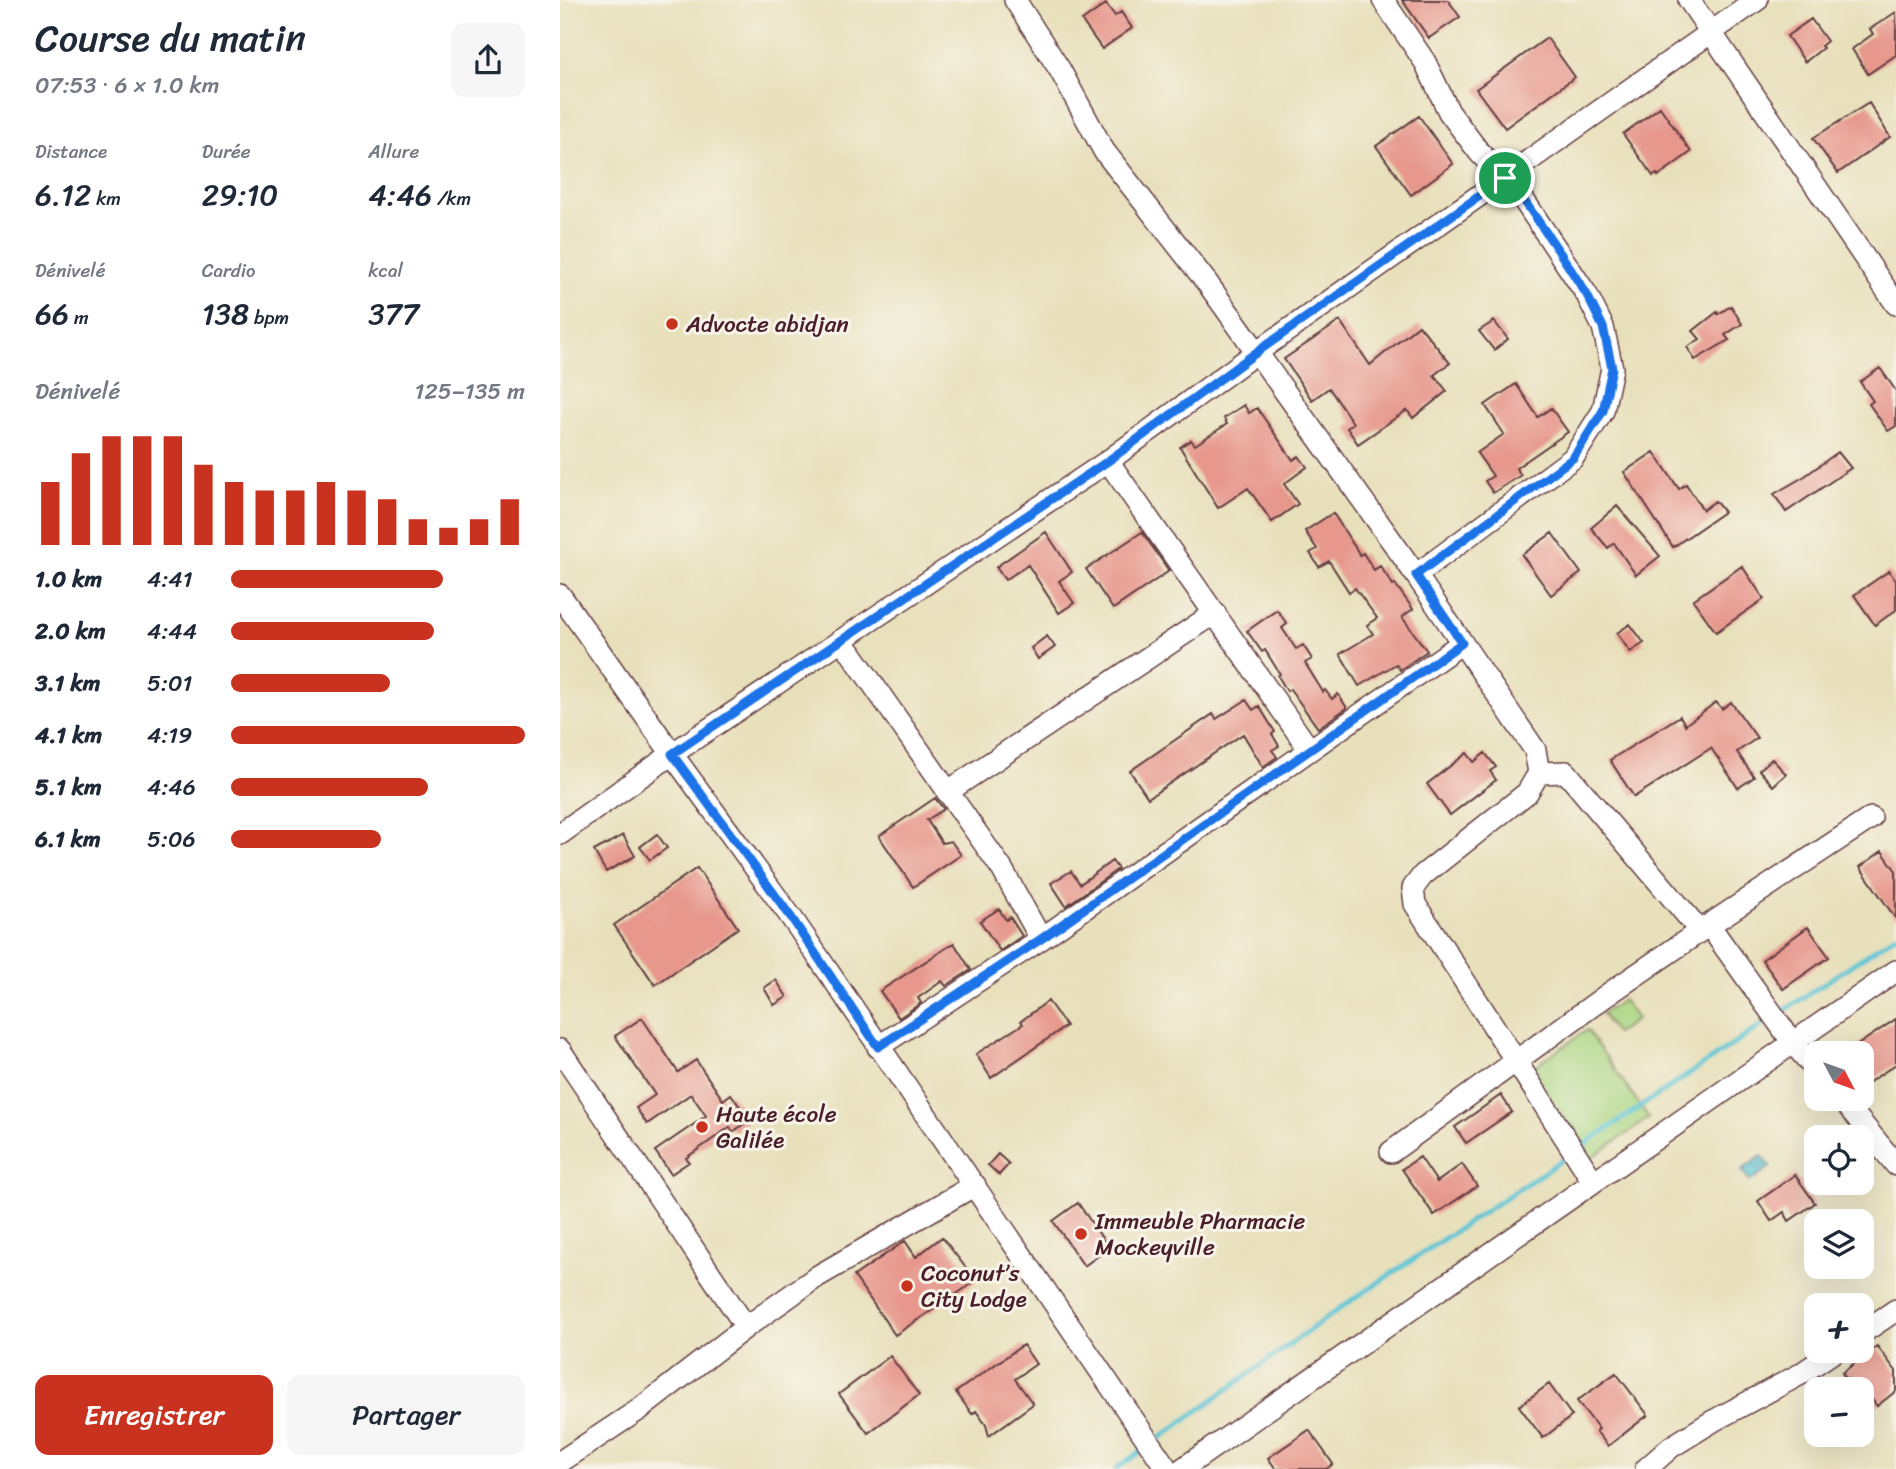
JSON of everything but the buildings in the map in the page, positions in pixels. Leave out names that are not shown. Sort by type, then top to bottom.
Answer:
[{"type":"street","points":[[1015,0],[1060,70],[1104,151],[1208,284],[1257,352],[1416,575],[1535,750],[1539,773],[1527,793],[1423,874],[1413,888],[1415,904],[1593,1181]]},
{"type":"street","points":[[1383,0],[1425,62],[1450,112],[1479,152],[1523,199],[1587,295],[1603,327],[1612,368],[1603,411],[1573,458],[1416,575]]},
{"type":"street","points":[[1689,0],[1896,304]]},
{"type":"street","points":[[560,834],[672,754],[1108,461],[1257,352],[1757,0]]},
{"type":"street","points":[[1108,461],[1309,749]]},
{"type":"street","points":[[560,595],[791,917],[1167,1469]]},
{"type":"street","points":[[947,792],[1215,613]]},
{"type":"street","points":[[842,640],[1002,869],[1041,939]]},
{"type":"street","points":[[878,1047],[1041,939],[1462,643]]},
{"type":"street","points":[[1539,773],[1566,772],[1704,928],[1804,1056]]},
{"type":"street","points":[[1391,1152],[1704,928],[1871,818]]},
{"type":"street","points":[[1182,1469],[1896,971]]},
{"type":"street","points":[[560,1050],[746,1327]]},
{"type":"street","points":[[1852,1111],[1896,1165]]},
{"type":"street","points":[[560,1462],[640,1409],[746,1327],[818,1276],[975,1185]]},
{"type":"street","points":[[1874,1325],[1896,1310]]},
{"type":"street","points":[[1646,1469],[1671,1447],[1817,1363]]},
{"type":"green space","points":[[1623,1000],[1637,1019],[1616,1034],[1602,1014]]},
{"type":"green space","points":[[1587,1030],[1649,1118],[1591,1158],[1529,1070]]},
{"type":"water","points":[[1762,1156],[1770,1167],[1750,1181],[1742,1170]]},
{"type":"waterway","points":[[1779,1014],[1896,935]]},
{"type":"waterway","points":[[1579,1148],[1771,1019]]},
{"type":"waterway","points":[[1156,1441],[1343,1306],[1571,1154]]},
{"type":"waterway","points":[[1116,1469],[1148,1446]]},
{"type":"place","name":"Advocte abidjan","points":[[672,324]]},
{"type":"place","name":"Haute école Galilée","points":[[702,1127]]},
{"type":"place","name":"Immeuble Pharmacie Mockeyville","points":[[1081,1234]]},
{"type":"place","name":"Coconut’s City Lodge","points":[[907,1286]]},
{"type":"route","points":[[1505,178],[1523,199],[1587,295],[1603,327],[1612,368],[1603,411],[1573,458],[1416,575],[1462,643],[1041,939],[878,1047],[791,917],[672,754],[1108,461],[1257,352],[1505,178]]}]
